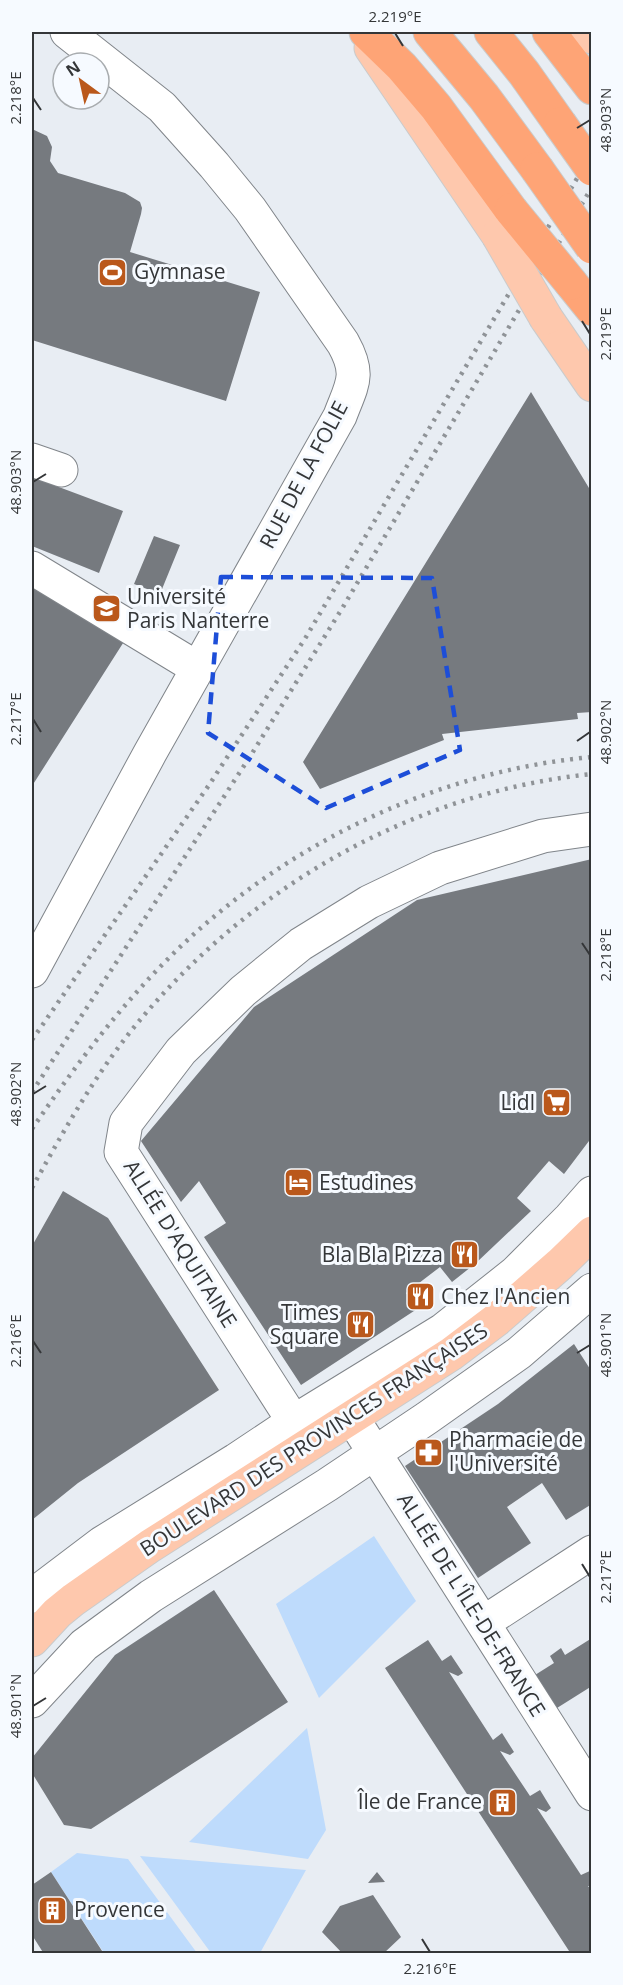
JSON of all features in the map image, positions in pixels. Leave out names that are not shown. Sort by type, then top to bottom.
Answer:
[{"type":"highway","points":[[366,32],[402,67],[436,107],[504,223],[571,283],[591,309]]},
{"type":"highway","points":[[430,32],[484,97],[591,247]]},
{"type":"highway","points":[[491,32],[524,73],[591,169]]},
{"type":"highway","points":[[549,32],[585,79]]},
{"type":"main road","points":[[360,32],[504,223],[546,318],[591,385]]},
{"type":"main road","points":[[586,32],[591,37]]},
{"type":"main road","name":"BOULEVARD DES PROVINCES FRANÇAISES","points":[[32,1640],[57,1613],[300,1433],[351,1416],[451,1354],[496,1320],[560,1264],[591,1233]]},
{"type":"street","name":"RUE DE LA FOLIE","points":[[32,971],[197,668],[340,416],[354,378],[352,360],[343,343],[250,209],[214,165],[162,107],[67,32]]},
{"type":"street","points":[[32,568],[197,668]]},
{"type":"street","name":"ALLÉE D'AQUITAINE","points":[[300,1433],[121,1152],[126,1123],[181,1051],[243,991],[301,944],[369,902],[440,868],[543,836],[591,829]]},
{"type":"street","points":[[32,1596],[102,1543],[236,1460],[300,1433],[443,1330],[515,1274],[591,1193]]},
{"type":"street","points":[[32,1701],[84,1645],[122,1617],[375,1452],[519,1353],[591,1290]]},
{"type":"street","name":"ALLÉE DE L'ÎLE-DE-FRANCE","points":[[351,1416],[591,1794]]},
{"type":"street","points":[[483,1623],[591,1552]]},
{"type":"highlighted area","points":[[221,577],[432,578],[460,750],[326,808],[208,733]]},
{"type":"shaded area","points":[[374,1536],[416,1601],[319,1698],[276,1604]]},
{"type":"shaded area","points":[[307,1728],[326,1830],[308,1859],[189,1842]]},
{"type":"shaded area","points":[[77,1853],[128,1859],[197,1953],[104,1953],[51,1872]]},
{"type":"shaded area","points":[[140,1856],[306,1870],[260,1953],[211,1953]]},
{"type":"building","name":"Gymnase","points":[[32,129],[47,136],[52,147],[50,161],[58,173],[125,193],[140,202],[141,214],[130,252],[260,292],[226,401],[32,340]]},
{"type":"building","points":[[531,392],[592,493],[592,712],[577,713],[578,719],[442,734],[444,740],[320,789],[303,762]]},
{"type":"building","points":[[32,477],[123,511],[99,573],[32,546]]},
{"type":"building","points":[[154,536],[180,545],[160,594],[134,584]]},
{"type":"building","points":[[32,581],[125,640],[32,786]]},
{"type":"building","points":[[592,859],[592,1137],[564,1174],[549,1161],[517,1198],[531,1211],[476,1263],[452,1282],[440,1267],[406,1293],[417,1309],[301,1385],[204,1237],[226,1223],[199,1181],[181,1202],[141,1141],[254,1007],[417,900]]},
{"type":"building","points":[[63,1191],[108,1218],[219,1390],[78,1483],[32,1520],[32,1246]]},
{"type":"building","points":[[574,1344],[592,1372],[592,1504],[566,1520],[542,1483],[507,1507],[531,1543],[478,1578],[405,1466],[498,1404]]},
{"type":"building","points":[[214,1590],[288,1702],[91,1829],[64,1825],[32,1773],[32,1758],[115,1655]]},
{"type":"building","points":[[592,1638],[592,1686],[557,1708],[535,1675],[554,1663],[550,1656],[561,1648],[565,1655]]},
{"type":"building","name":"Île de France","points":[[428,1640],[442,1661],[451,1655],[463,1673],[458,1676],[449,1672],[493,1740],[502,1733],[514,1752],[510,1755],[500,1751],[530,1796],[540,1790],[551,1808],[546,1812],[537,1808],[581,1875],[592,1870],[592,1886],[588,1886],[592,1891],[592,1954],[571,1954],[385,1668]]},
{"type":"building","name":"Provence","points":[[51,1872],[104,1954],[44,1954],[32,1935],[32,1885]]},
{"type":"building","points":[[377,1872],[385,1882],[368,1883]]},
{"type":"building","points":[[373,1895],[401,1937],[383,1954],[343,1954],[322,1932],[340,1906]]},
{"type":"railway","points":[[32,1040],[209,785],[306,637],[592,153]]},
{"type":"railway","points":[[32,1092],[251,755],[343,607],[592,187]]},
{"type":"railway","points":[[32,1129],[100,1036],[157,970],[221,911],[268,876],[317,845],[369,818],[423,796],[478,778],[535,765],[592,757]]},
{"type":"railway","points":[[32,1188],[95,1080],[124,1039],[185,971],[233,927],[286,888],[342,853],[401,824],[463,801],[526,784],[592,774]]},
{"type":"place","name":"Gymnase","points":[[113,272]]},
{"type":"place","name":"Université Paris Nanterre","points":[[106,609]]},
{"type":"place","name":"Lidl","points":[[556,1103]]},
{"type":"place","name":"Estudines","points":[[298,1183]]},
{"type":"place","name":"Bla Bla Pizza","points":[[464,1255]]},
{"type":"place","name":"Chez l'Ancien","points":[[420,1297]]},
{"type":"place","name":"Times Square","points":[[360,1325]]},
{"type":"place","name":"Pharmacie de l'Université","points":[[428,1452]]},
{"type":"place","name":"Île de France","points":[[503,1802]]},
{"type":"place","name":"Provence","points":[[53,1910]]}]
